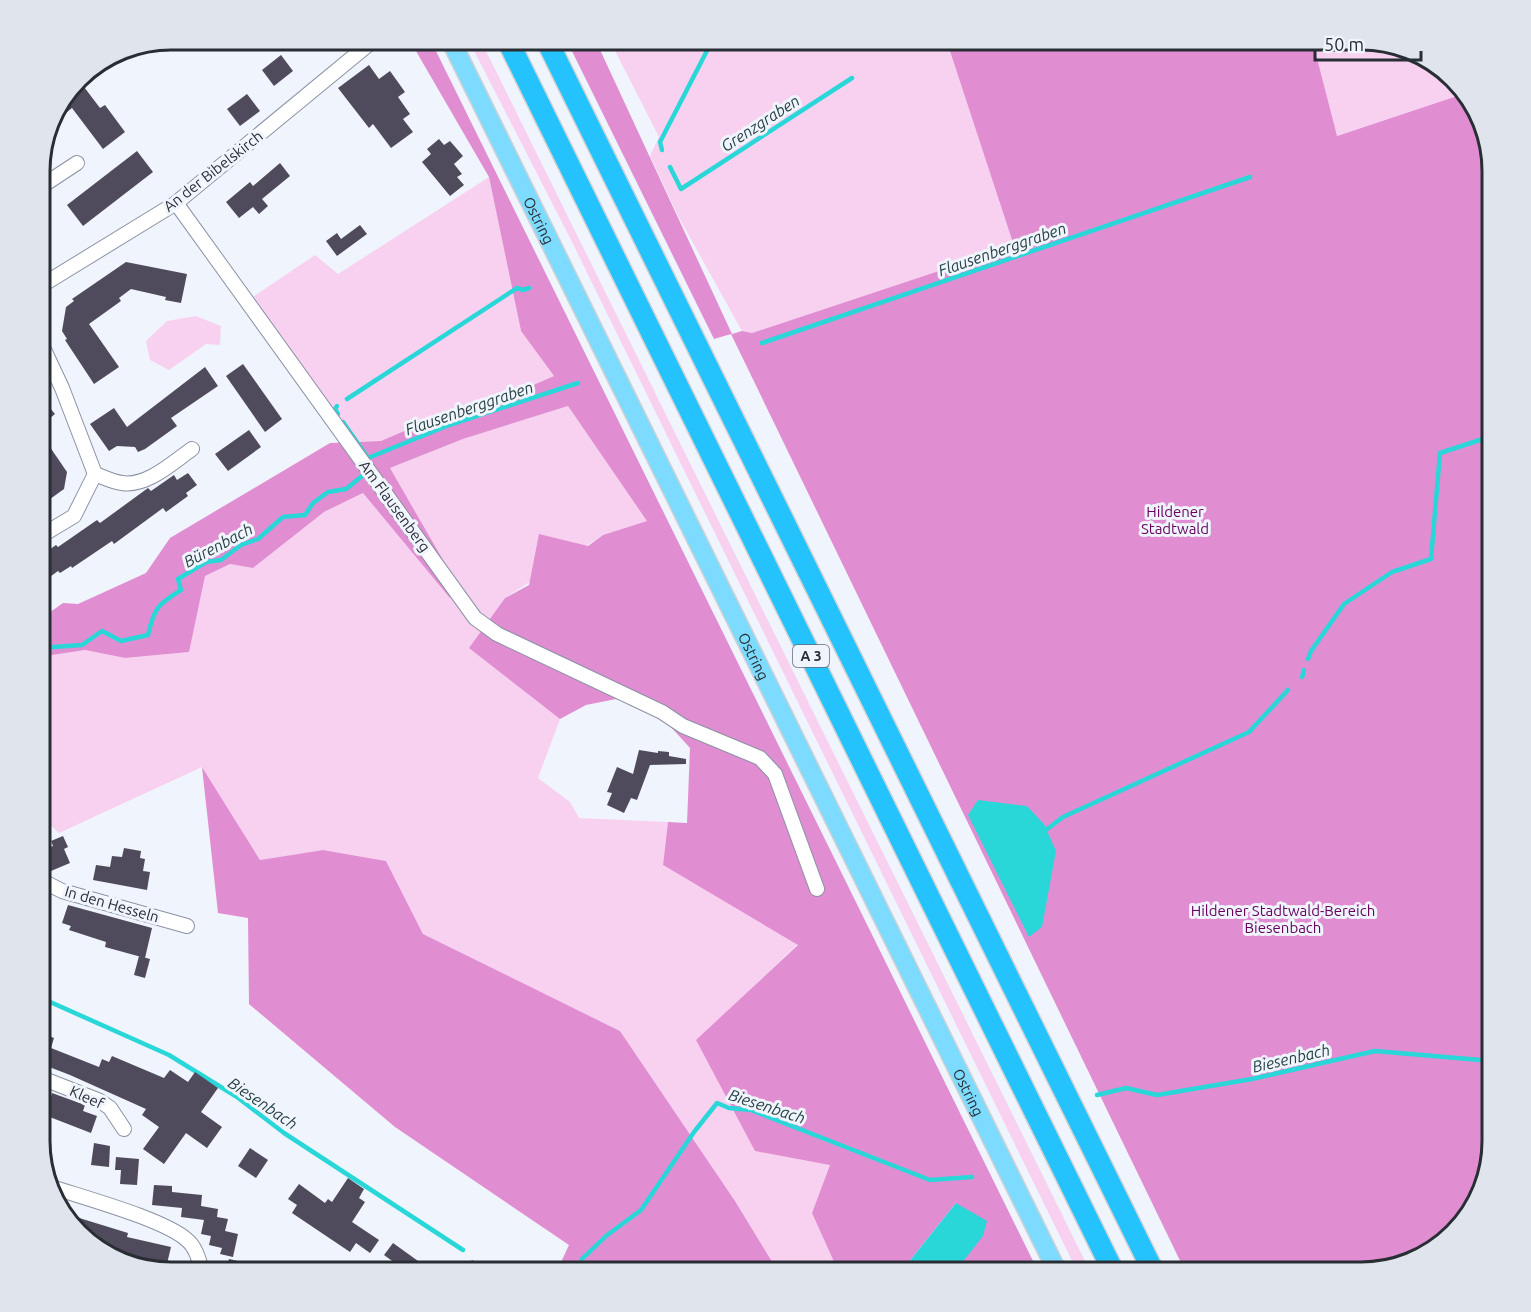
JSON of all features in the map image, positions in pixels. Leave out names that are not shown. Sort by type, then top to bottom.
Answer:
[{"type":"highway","name":"A 3","points":[[512,50],[1109,1262]]},
{"type":"highway","name":"A 3","points":[[551,50],[1149,1262]]},
{"type":"main road","name":"Ostring","points":[[455,50],[1053,1262]]},
{"type":"street","name":"An der Bibelskirch","points":[[50,280],[176,203],[362,50]]},
{"type":"street","points":[[50,181],[78,163]]},
{"type":"street","name":"Am Flausenberg","points":[[176,203],[475,618],[497,633],[662,712],[683,726],[760,758],[775,774],[817,889]]},
{"type":"street","points":[[50,362],[95,474],[74,516],[50,530]]},
{"type":"street","points":[[95,474],[123,484],[138,482],[152,477],[192,449]]},
{"type":"street","name":"In den Hesseln","points":[[50,885],[62,891],[187,926]]},
{"type":"street","name":"Kleef","points":[[50,1081],[100,1101],[110,1108],[124,1129]]},
{"type":"street","points":[[60,1190],[144,1219],[181,1235],[189,1241],[198,1262]]},
{"type":"shaded area","points":[[474,50],[485,50],[1086,1262],[1073,1262],[571,240]]},
{"type":"shaded area","points":[[615,50],[950,50],[1014,246],[752,333],[742,331],[678,216],[650,156],[659,137]]},
{"type":"shaded area","points":[[1315,50],[1368,50],[1392,54],[1428,70],[1456,96],[1336,136]]},
{"type":"shaded area","points":[[489,177],[521,331],[554,376],[494,402],[432,419],[381,441],[352,442],[253,297],[315,255],[338,274]]},
{"type":"shaded area","points":[[196,316],[221,326],[220,345],[206,344],[169,370],[150,360],[146,341],[167,321]]},
{"type":"shaded area","points":[[568,406],[648,521],[603,535],[505,598],[470,648],[560,719],[538,778],[570,802],[579,818],[668,822],[663,865],[798,944],[703,1035],[830,1165],[812,1213],[834,1262],[772,1262],[735,1201],[620,1031],[423,934],[386,861],[323,850],[260,860],[202,767],[59,833],[50,825],[50,655],[85,650],[125,658],[188,652],[204,576],[230,564],[253,568],[324,512],[363,493],[450,597],[454,579],[390,468],[463,439]]},
{"type":"green space","points":[[415,50],[435,50],[1034,1262],[954,1262],[956,1203],[909,1262],[834,1262],[812,1213],[830,1165],[755,1151],[696,1040],[798,945],[663,865],[668,822],[687,823],[690,748],[641,694],[586,705],[560,719],[469,648],[505,598],[529,585],[539,534],[588,546],[603,535],[647,521],[568,406],[463,439],[390,468],[454,579],[450,598],[363,493],[324,512],[253,568],[230,564],[205,576],[189,652],[125,658],[85,650],[50,655],[50,612],[63,603],[78,604],[146,573],[170,538],[330,443],[381,441],[432,419],[494,402],[554,376],[521,331],[489,177]]},
{"type":"green space","name":"Hildener Stadtwald","points":[[571,50],[600,50],[732,334],[742,331],[752,333],[1014,246],[950,50],[1315,50],[1337,136],[1456,96],[1461,103],[1477,139],[1482,171],[1482,1141],[1477,1173],[1465,1202],[1451,1221],[1428,1242],[1392,1258],[1368,1262],[1181,1262],[731,334],[714,339]]},
{"type":"green space","points":[[202,767],[260,860],[323,850],[386,861],[423,934],[620,1031],[735,1201],[772,1262],[561,1262],[569,1245],[395,1127],[249,1004],[248,918],[218,913]]},
{"type":"water","points":[[978,800],[1027,806],[1044,824],[1056,851],[1042,927],[1029,937],[968,815]]},
{"type":"water","points":[[956,1203],[987,1221],[983,1236],[963,1262],[909,1262]]},
{"type":"building","points":[[281,55],[293,71],[274,86],[262,70]]},
{"type":"building","points":[[369,65],[379,79],[390,71],[405,92],[398,97],[410,114],[403,119],[413,132],[391,148],[373,124],[369,128],[338,88]]},
{"type":"building","points":[[84,87],[100,108],[105,105],[125,132],[103,149],[72,108],[67,112],[66,110]]},
{"type":"building","points":[[247,94],[260,111],[240,126],[227,109]]},
{"type":"building","points":[[439,139],[444,145],[450,141],[463,156],[454,164],[462,174],[457,177],[464,185],[450,196],[422,162],[431,154],[427,149]]},
{"type":"building","points":[[137,151],[153,172],[83,226],[67,205]]},
{"type":"building","points":[[280,163],[290,176],[262,199],[268,206],[259,214],[253,207],[239,218],[226,202],[250,182],[253,186]]},
{"type":"building","points":[[360,225],[367,234],[337,256],[326,241],[337,233],[341,239]]},
{"type":"building","points":[[126,262],[187,274],[181,303],[131,289],[119,298],[121,301],[89,324],[119,367],[94,384],[65,340],[67,339],[62,331],[66,307],[74,301],[72,299]]},
{"type":"building","points":[[243,364],[282,419],[265,432],[226,376]]},
{"type":"building","points":[[205,367],[218,386],[171,418],[177,426],[145,449],[138,452],[135,447],[117,446],[109,451],[90,424],[114,408],[127,427]]},
{"type":"building","points":[[50,408],[55,414],[50,418]]},
{"type":"building","points":[[249,430],[261,447],[228,471],[215,454]]},
{"type":"building","points":[[50,447],[67,472],[64,489],[50,499]]},
{"type":"building","points":[[188,473],[197,485],[186,493],[188,496],[166,512],[163,508],[114,544],[112,541],[72,568],[71,566],[60,573],[58,571],[50,577],[50,549],[56,545],[58,547],[97,520],[100,523],[148,488],[151,491],[174,475],[177,480]]},
{"type":"building","points":[[639,750],[669,752],[669,756],[686,759],[686,764],[650,765],[637,800],[631,798],[624,813],[607,805],[612,793],[607,792],[617,767],[633,774]]},
{"type":"building","points":[[63,836],[68,847],[64,849],[70,863],[51,871],[50,847],[53,846],[51,841]]},
{"type":"building","points":[[124,848],[141,851],[140,858],[145,859],[143,871],[150,872],[147,890],[93,880],[96,865],[110,867],[112,856],[122,857]]},
{"type":"building","points":[[68,905],[152,928],[145,958],[105,947],[106,942],[69,930],[71,926],[62,923]]},
{"type":"building","points":[[139,956],[150,959],[145,978],[134,975]]},
{"type":"building","points":[[50,1036],[54,1038],[51,1048],[99,1067],[102,1059],[109,1062],[112,1056],[164,1078],[170,1070],[188,1082],[195,1072],[218,1088],[201,1112],[222,1127],[207,1148],[186,1133],[164,1164],[143,1149],[159,1127],[142,1115],[146,1109],[50,1067]]},
{"type":"building","points":[[52,1093],[85,1105],[83,1111],[97,1116],[91,1133],[50,1117]]},
{"type":"building","points":[[94,1143],[110,1146],[109,1167],[91,1165]]},
{"type":"building","points":[[250,1148],[268,1160],[256,1178],[238,1166]]},
{"type":"building","points":[[116,1157],[139,1159],[137,1185],[120,1184],[121,1170],[115,1170]]},
{"type":"building","points":[[348,1178],[364,1189],[359,1198],[365,1202],[352,1222],[379,1240],[370,1253],[356,1243],[350,1252],[292,1213],[297,1205],[288,1199],[299,1184],[325,1203],[328,1199],[332,1202]]},
{"type":"building","points":[[154,1185],[172,1186],[172,1192],[202,1195],[201,1206],[218,1209],[217,1217],[228,1219],[225,1231],[238,1234],[233,1257],[220,1254],[222,1248],[209,1245],[211,1236],[201,1234],[204,1220],[181,1217],[182,1208],[152,1205]]},
{"type":"building","points":[[77,1217],[128,1233],[127,1237],[171,1247],[167,1262],[139,1258],[103,1242]]},
{"type":"building","points":[[393,1243],[419,1262],[394,1262],[384,1255]]},
{"type":"waterway","name":"Bürenbach","points":[[662,150],[660,142],[707,50]]},
{"type":"waterway","name":"Grenzgraben","points":[[670,167],[681,189],[852,78]]},
{"type":"waterway","name":"Flausenberggraben","points":[[762,343],[1250,177]]},
{"type":"waterway","name":"Bürenbach","points":[[347,399],[517,288],[523,290],[529,288]]},
{"type":"waterway","name":"Flausenberggraben","points":[[343,422],[368,458],[449,425],[578,383]]},
{"type":"waterway","name":"Bürenbach","points":[[337,406],[335,409],[338,414]]},
{"type":"waterway","points":[[1308,659],[1311,651],[1344,604],[1392,572],[1431,559],[1440,453],[1482,439]]},
{"type":"waterway","name":"Bürenbach","points":[[50,647],[82,645],[102,631],[121,641],[148,635],[152,619],[158,608],[181,590],[178,579],[206,562],[221,560],[241,545],[258,539],[283,517],[305,515],[313,503],[328,492],[346,489],[362,476]]},
{"type":"waterway","points":[[1302,677],[1304,670]]},
{"type":"waterway","points":[[1046,830],[1063,817],[1249,732],[1288,690]]},
{"type":"waterway","name":"Biesenbach","points":[[50,1002],[169,1055],[237,1097],[284,1133],[463,1250]]},
{"type":"waterway","name":"Biesenbach","points":[[1097,1095],[1126,1088],[1157,1095],[1252,1079],[1375,1051],[1482,1060]]},
{"type":"waterway","name":"Biesenbach","points":[[582,1259],[606,1236],[641,1210],[694,1132],[717,1103],[729,1108],[751,1110],[930,1180],[972,1177]]},
{"type":"park label","name":"Hildener Stadtwald-Bereich Biesenbach","points":[[1283,918]]}]
